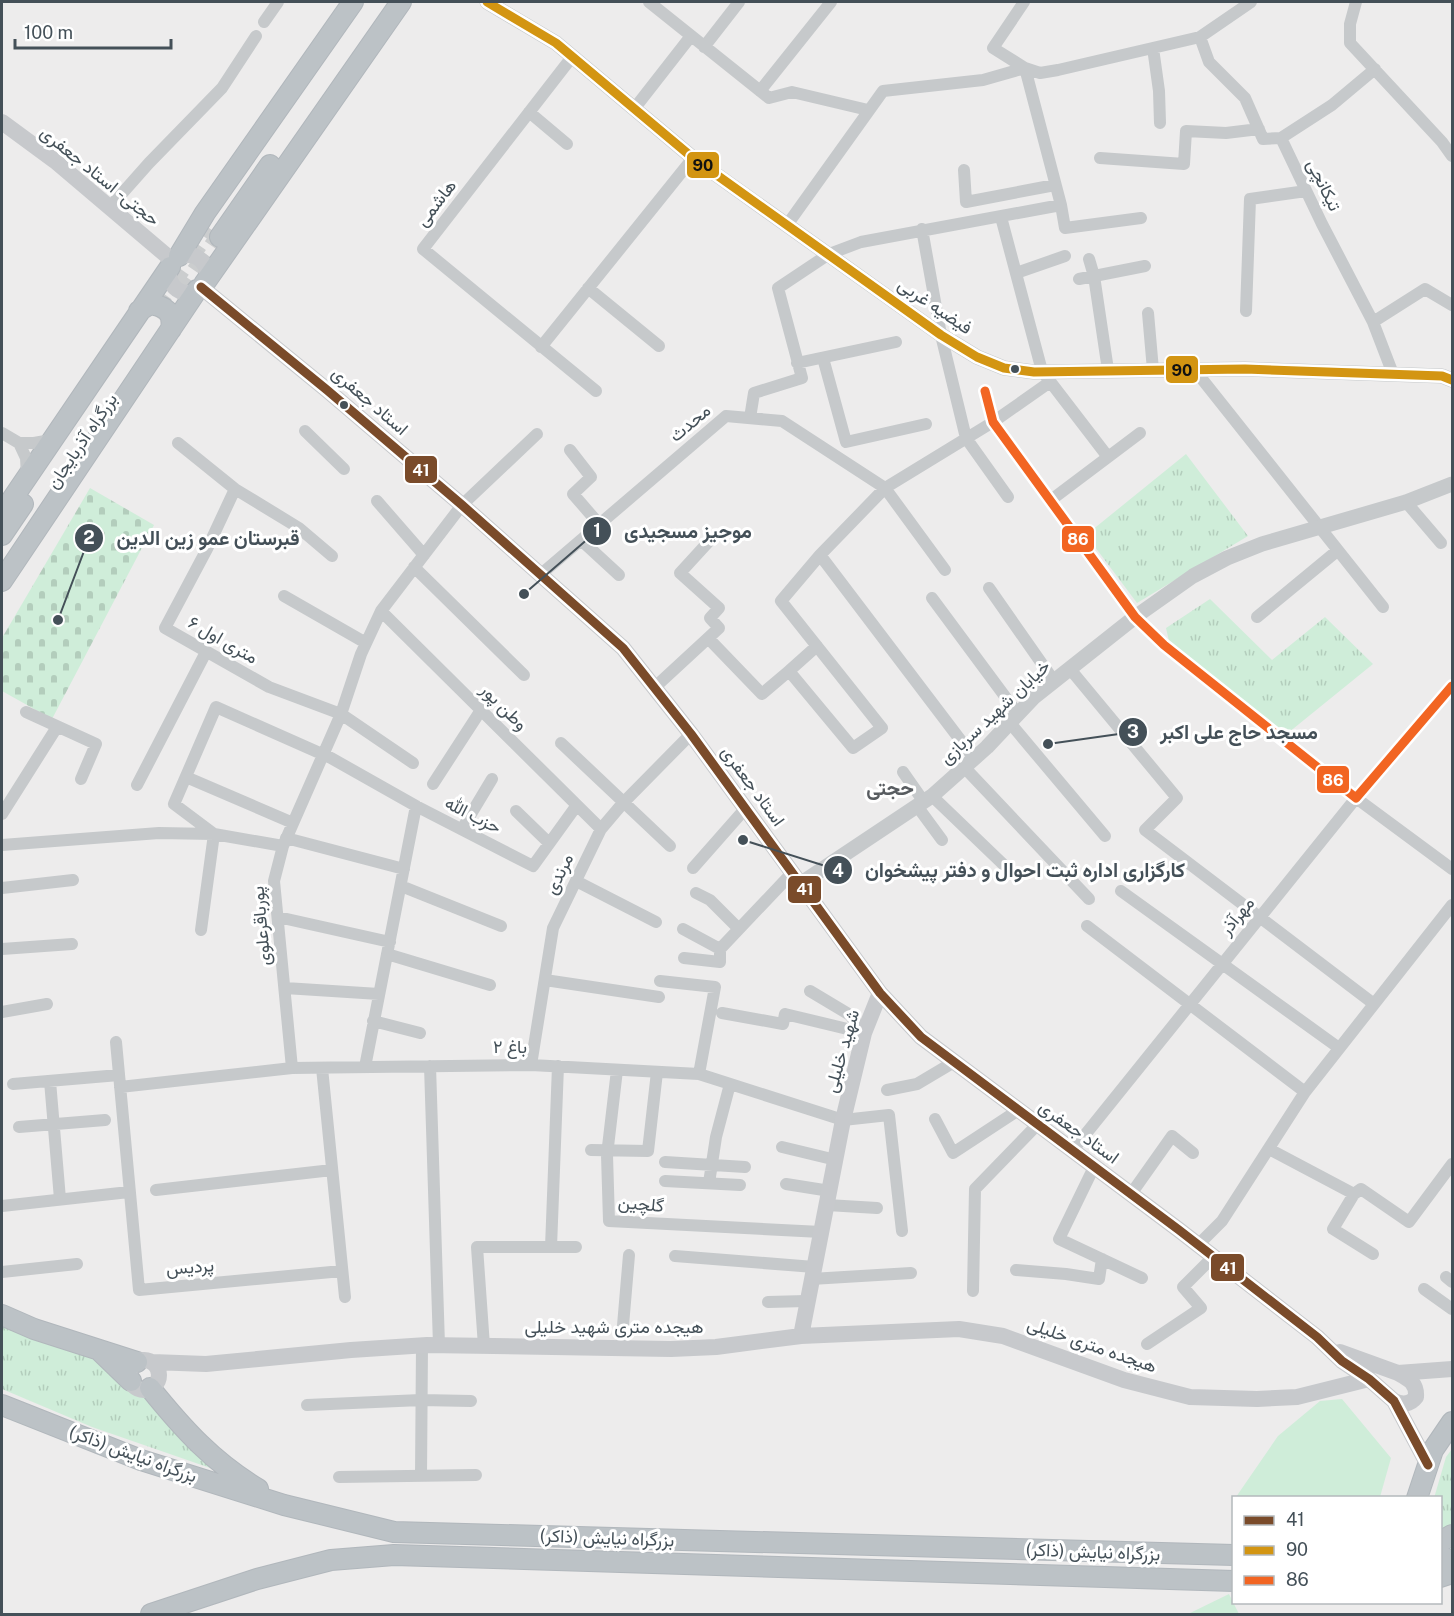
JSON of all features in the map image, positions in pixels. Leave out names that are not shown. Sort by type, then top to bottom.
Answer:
[{"type":"highway","points":[[2,514],[51,440],[155,319],[201,287],[218,229],[353,2]]},
{"type":"highway","points":[[218,229],[365,2]]},
{"type":"highway","points":[[218,229],[386,2]]},
{"type":"highway","points":[[2,581],[155,319],[174,261],[218,229],[401,2]]},
{"type":"highway","name":"بزرگراه آذربایجان","points":[[2,536],[155,319]]},
{"type":"highway","name":"بزرگراه آذربایجان","points":[[2,561],[155,319]]},
{"type":"highway","points":[[2,1314],[34,1329],[96,1349],[149,1372],[177,1422],[188,1448],[190,1458],[188,1468],[181,1473]]},
{"type":"highway","points":[[96,1349],[131,1381]]},
{"type":"highway","name":"بزرگراه نیایش (ذاکر)","points":[[2,1405],[141,1460],[181,1473],[284,1504],[394,1532],[1232,1555]]},
{"type":"highway","points":[[177,1422],[209,1455],[235,1475],[284,1504]]},
{"type":"highway","points":[[1417,1495],[1433,1450],[1452,1422]]},
{"type":"highway","name":"بزرگراه نیایش (ذاکر)","points":[[151,1614],[257,1579],[332,1560],[394,1555],[1232,1581]]},
{"type":"main road","name":"حجتی - استاد جعفری","points":[[2,122],[55,161],[174,261]]},
{"type":"main road","points":[[195,256],[202,261],[207,276],[201,287],[186,293],[175,288],[169,278],[174,261],[195,256]]},
{"type":"main road","name":"استاد جعفری","points":[[201,287],[300,367],[462,505],[623,648],[691,734],[880,993],[921,1037],[1214,1257],[1317,1337],[1342,1361],[1369,1379],[1394,1401]]},
{"type":"main road","name":"شهید خلیلی","points":[[843,1120],[864,1033],[880,993]]},
{"type":"main road","points":[[801,1336],[843,1120]]},
{"type":"main road","name":"هیجده متری خلیلی","points":[[801,1336],[959,1329],[1003,1336],[1124,1380],[1190,1397],[1257,1399],[1298,1396],[1369,1379]]},
{"type":"main road","name":"هیجده متری شهید خلیلی","points":[[149,1372],[351,1350],[430,1345],[671,1349],[716,1347],[801,1336]]},
{"type":"main road","points":[[1328,1348],[1398,1373],[1412,1381],[1416,1397],[1408,1403],[1401,1404],[1394,1401]]},
{"type":"main road","points":[[1398,1373],[1452,1369]]},
{"type":"main road","points":[[131,1381],[130,1370],[149,1372]]},
{"type":"main road","points":[[1394,1401],[1428,1465]]},
{"type":"street","points":[[264,22],[278,2]]},
{"type":"street","points":[[649,2],[769,98],[792,92],[868,110]]},
{"type":"street","points":[[704,47],[739,2]]},
{"type":"street","points":[[760,91],[831,2]]},
{"type":"street","points":[[1024,2],[993,48],[1025,68],[1040,73],[1093,63],[1200,37],[1251,2]]},
{"type":"street","points":[[1356,2],[1350,24],[1350,43],[1452,156]]},
{"type":"street","name":"فیضیه غربی","points":[[493,3],[556,43],[693,158],[941,335],[977,357],[1004,368],[1046,377],[1108,370],[1245,369],[1442,376],[1452,380]]},
{"type":"street","points":[[110,207],[222,88],[256,36]]},
{"type":"street","points":[[634,109],[691,36]]},
{"type":"street","points":[[1200,37],[1209,62],[1245,98],[1263,139],[1281,138],[1332,105],[1375,69]]},
{"type":"street","points":[[1153,48],[1159,91],[1160,123]]},
{"type":"street","name":"هاشمی","points":[[541,347],[423,249],[572,57]]},
{"type":"street","points":[[787,225],[883,91],[983,80],[1025,68]]},
{"type":"street","points":[[1025,68],[1065,228],[1142,218]]},
{"type":"street","points":[[529,112],[567,144]]},
{"type":"street","points":[[1100,158],[1184,164],[1186,131],[1226,133],[1259,129]]},
{"type":"street","name":"تیکانچی","points":[[1281,138],[1373,322],[1393,374]]},
{"type":"street","points":[[596,391],[541,347],[693,158]]},
{"type":"street","points":[[964,170],[966,202],[1055,185]]},
{"type":"street","points":[[1246,311],[1250,199],[1306,191]]},
{"type":"street","points":[[750,418],[754,393],[802,378],[778,288],[829,254],[861,242],[1060,205]]},
{"type":"street","points":[[1000,217],[1046,377],[1108,457]]},
{"type":"street","points":[[922,229],[941,335],[966,438],[1008,497]]},
{"type":"street","points":[[1016,273],[1065,256]]},
{"type":"street","points":[[1089,259],[1094,276],[1108,370]]},
{"type":"street","points":[[1079,279],[1145,266]]},
{"type":"street","points":[[588,288],[659,346]]},
{"type":"street","points":[[1373,322],[1425,289],[1452,305]]},
{"type":"street","points":[[1148,313],[1153,370]]},
{"type":"street","points":[[797,363],[896,342]]},
{"type":"street","points":[[823,358],[846,442],[926,424]]},
{"type":"street","points":[[1194,369],[1383,607]]},
{"type":"street","points":[[789,671],[853,748],[882,728],[781,601],[820,555],[885,488],[993,422],[1046,377]]},
{"type":"street","points":[[985,391],[993,422],[1135,617],[1164,645],[1356,798],[1452,869]]},
{"type":"street","name":"محدث","points":[[540,575],[726,416],[782,421],[885,488]]},
{"type":"street","points":[[305,431],[344,469]]},
{"type":"street","points":[[2,433],[19,443],[51,440]]},
{"type":"street","points":[[1051,500],[1140,433]]},
{"type":"street","name":"پورباقرعلوی","points":[[292,1068],[274,881],[284,842],[327,757],[366,643],[381,611],[462,505],[537,434]]},
{"type":"street","points":[[19,443],[26,458],[27,476]]},
{"type":"street","points":[[178,443],[235,489],[299,528],[332,556]]},
{"type":"street","points":[[570,450],[591,477],[573,494],[599,524]]},
{"type":"street","points":[[885,488],[945,570]]},
{"type":"street","name":"۶ متری اول","points":[[235,489],[207,549],[165,628],[269,687],[341,714],[413,763]]},
{"type":"street","name":"خیابان شهید سربازی","points":[[796,879],[924,801],[969,763],[1034,697],[1135,617],[1193,576],[1227,558],[1262,544],[1450,489]]},
{"type":"street","points":[[377,501],[424,555]]},
{"type":"street","points":[[1406,502],[1442,543]]},
{"type":"street","points":[[654,688],[719,628],[710,618],[719,608],[680,573],[712,538]]},
{"type":"street","points":[[581,540],[619,575]]},
{"type":"street","points":[[1257,617],[1337,551]]},
{"type":"street","points":[[820,555],[969,763],[1089,899]]},
{"type":"street","points":[[414,567],[524,675]]},
{"type":"street","points":[[990,588],[1054,681]]},
{"type":"street","points":[[284,596],[366,643]]},
{"type":"street","points":[[932,598],[1014,719],[1105,836]]},
{"type":"street","name":"وطن پور","points":[[381,611],[601,829]]},
{"type":"street","points":[[708,638],[762,694],[816,646]]},
{"type":"street","points":[[137,785],[206,652]]},
{"type":"street","points":[[1070,669],[1177,798],[1145,830],[1374,1004]]},
{"type":"street","name":"مهرآذر","points":[[1072,1151],[1356,798],[1452,686]]},
{"type":"street","name":"حزب الله","points":[[186,777],[216,707],[327,757],[533,866],[577,805]]},
{"type":"street","points":[[433,784],[481,710]]},
{"type":"street","points":[[26,712],[96,744],[81,779]]},
{"type":"street","points":[[2,814],[57,727]]},
{"type":"street","name":"مرندی","points":[[531,1065],[553,928],[601,829],[623,803],[691,734]]},
{"type":"street","points":[[561,743],[670,846]]},
{"type":"street","points":[[903,772],[924,801],[942,840]]},
{"type":"street","points":[[214,834],[174,804],[186,777],[293,823]]},
{"type":"street","points":[[462,829],[492,779]]},
{"type":"street","points":[[924,801],[1007,868]]},
{"type":"street","points":[[364,1067],[416,806]]},
{"type":"street","points":[[693,868],[745,809]]},
{"type":"street","points":[[516,811],[549,843]]},
{"type":"street","points":[[2,845],[159,833],[214,834],[284,842],[404,869]]},
{"type":"street","points":[[201,930],[214,834]]},
{"type":"street","points":[[684,958],[720,962],[720,949],[739,929],[796,879]]},
{"type":"street","points":[[2,888],[73,880]]},
{"type":"street","points":[[576,881],[656,922]]},
{"type":"street","points":[[400,886],[501,926]]},
{"type":"street","points":[[1121,891],[1339,1048]]},
{"type":"street","points":[[696,893],[710,900],[739,929]]},
{"type":"street","points":[[1198,1245],[1222,1221],[1305,1092],[1452,905]]},
{"type":"street","points":[[278,917],[388,948],[490,985]]},
{"type":"street","points":[[1087,926],[1305,1092]]},
{"type":"street","points":[[683,929],[720,949]]},
{"type":"street","points":[[2,949],[72,944]]},
{"type":"street","points":[[545,980],[659,997]]},
{"type":"street","points":[[660,981],[715,987],[699,1074]]},
{"type":"street","points":[[285,988],[379,994]]},
{"type":"street","points":[[810,991],[850,1015],[864,1033]]},
{"type":"street","points":[[2,1012],[47,1004]]},
{"type":"street","points":[[722,1013],[783,1024],[784,1014],[864,1033]]},
{"type":"street","points":[[373,1021],[420,1034]]},
{"type":"street","points":[[2,1206],[129,1192],[116,1042]]},
{"type":"street","points":[[887,1090],[917,1084],[954,1062]]},
{"type":"street","name":"باغ ۲","points":[[322,1068],[531,1065],[699,1074],[843,1120]]},
{"type":"street","points":[[421,1476],[422,1400],[430,1345],[430,1066]]},
{"type":"street","points":[[551,1247],[558,1066]]},
{"type":"street","points":[[13,1084],[50,1081],[119,1081],[292,1068],[322,1068],[345,1297]]},
{"type":"street","name":"گلچین","points":[[617,1070],[608,1151],[609,1221],[821,1232]]},
{"type":"street","points":[[591,1150],[648,1151],[657,1072]]},
{"type":"street","points":[[50,1081],[60,1199]]},
{"type":"street","points":[[709,1183],[716,1137],[730,1084]]},
{"type":"street","points":[[935,1119],[953,1153],[1017,1111]]},
{"type":"street","points":[[843,1120],[889,1115],[902,1231]]},
{"type":"street","points":[[19,1127],[105,1120]]},
{"type":"street","points":[[973,1291],[975,1189],[1037,1125]]},
{"type":"street","points":[[1131,1194],[1172,1136],[1193,1153]]},
{"type":"street","points":[[782,1147],[836,1160]]},
{"type":"street","points":[[1269,1149],[1354,1194]]},
{"type":"street","points":[[665,1162],[745,1167]]},
{"type":"street","points":[[1373,1254],[1333,1229],[1354,1194],[1361,1189],[1409,1222],[1452,1164]]},
{"type":"street","points":[[1094,1167],[1059,1239],[1142,1278]]},
{"type":"street","points":[[156,1190],[332,1170]]},
{"type":"street","points":[[665,1181],[740,1185]]},
{"type":"street","points":[[786,1185],[828,1198],[877,1208]]},
{"type":"street","name":"پردیس","points":[[129,1192],[139,1290],[342,1271]]},
{"type":"street","points":[[484,1346],[477,1247],[576,1247]]},
{"type":"street","points":[[621,1349],[629,1255]]},
{"type":"street","points":[[675,1256],[812,1273],[911,1273]]},
{"type":"street","points":[[1147,1344],[1201,1308],[1183,1287],[1214,1257]]},
{"type":"street","points":[[1016,1270],[1099,1279],[1102,1259]]},
{"type":"street","points":[[2,1272],[77,1264]]},
{"type":"street","points":[[1424,1289],[1452,1309]]},
{"type":"street","points":[[768,1302],[806,1301]]},
{"type":"street","points":[[307,1405],[422,1400],[471,1401]]},
{"type":"street","points":[[339,1477],[476,1475]]},
{"type":"green space","points":[[1186,454],[1248,536],[1137,603],[1086,535]]},
{"type":"green space","points":[[90,488],[154,525],[52,719],[2,691],[2,638]]},
{"type":"green space","points":[[1210,599],[1272,660],[1325,617],[1373,664],[1283,737],[1169,641],[1166,628]]},
{"type":"green space","points":[[2,1320],[96,1355],[126,1377],[216,1470],[92,1427],[2,1389]]},
{"type":"green space","points":[[1342,1399],[1391,1458],[1380,1496],[1237,1496],[1278,1436],[1320,1401]]},
{"type":"green space","points":[[1452,1449],[1452,1550],[1442,1545],[1442,1496],[1435,1496],[1446,1457]]},
{"type":"green space","points":[[1229,1594],[1239,1614],[1188,1614]]},
{"type":"tunnel","points":[[152,310],[209,228]]},
{"type":"tunnel","points":[[162,321],[220,237]]},
{"type":"transit line","name":"90","points":[[487,2],[556,43],[693,158],[941,335],[977,357],[1004,368],[1034,372],[1245,369],[1442,376],[1452,380]]},
{"type":"transit line","name":"41","points":[[201,287],[462,505],[623,648],[691,734],[880,993],[921,1037],[1179,1230],[1317,1337],[1342,1361],[1369,1379],[1394,1401],[1428,1465]]},
{"type":"transit line","name":"86","points":[[985,391],[993,422],[1135,617],[1164,645],[1356,798],[1452,686]]},
{"type":"place","name":"موجیز مسجیدی","points":[[524,594]]},
{"type":"place","name":"قبرستان عمو زین الدین","points":[[58,620]]},
{"type":"place","name":"مسجد حاج علی اکبر","points":[[1048,744]]},
{"type":"place","name":"کارگزاری اداره ثبت احوال و دفتر پیشخوان","points":[[743,840]]},
{"type":"district","name":"حجتی","points":[[890,788]]}]
